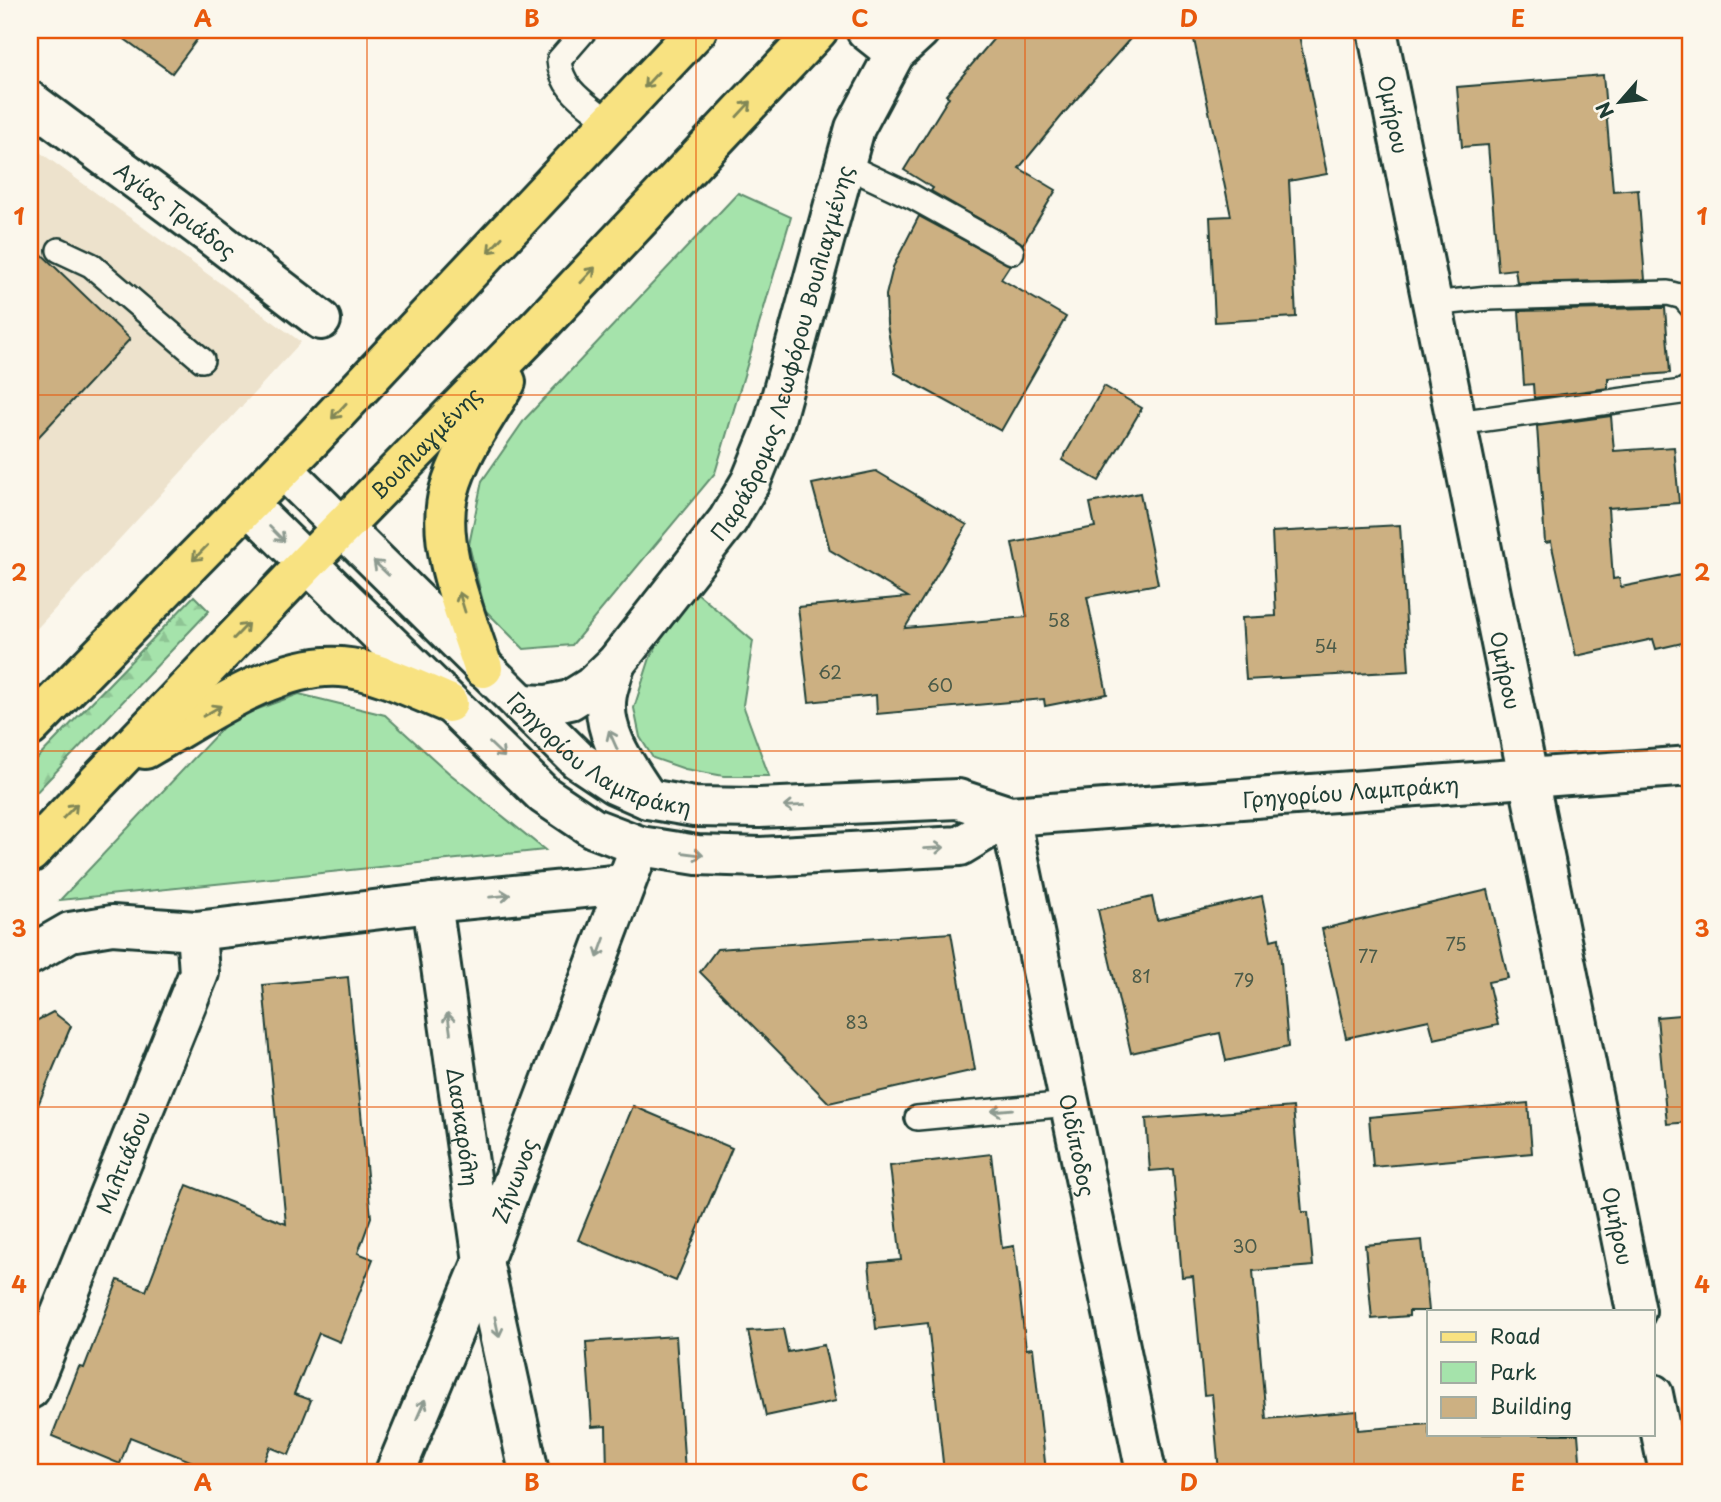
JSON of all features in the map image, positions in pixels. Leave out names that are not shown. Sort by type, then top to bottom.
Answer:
[{"type":"main road","points":[[33,722],[283,469],[697,30]]},
{"type":"main road","name":"Βουλιαγμένης","points":[[30,853],[307,563],[541,324],[818,30]]},
{"type":"main road","points":[[482,668],[458,590],[444,532],[448,492],[465,451],[541,324]]},
{"type":"main road","points":[[110,769],[269,679],[299,670],[340,667],[386,678],[448,703]]},
{"type":"street","name":"Ομήρου","points":[[1377,30],[1636,1310]]},
{"type":"street","name":"Παράδρομος Λεωφόρου Βουλιαγμένης","points":[[521,704],[547,705],[570,700],[591,687],[616,663],[728,520],[751,481],[774,427],[855,128],[894,38]]},
{"type":"street","name":"Αγίας Τριάδος","points":[[30,101],[321,320]]},
{"type":"street","name":"Γρηγορίου Λαμπράκη","points":[[283,469],[578,760],[614,784],[648,799],[694,807],[759,808],[958,799],[1010,816],[1691,766]]},
{"type":"street","name":"Γρηγορίου Λαμπράκη","points":[[248,505],[544,795],[593,828],[640,846],[696,855],[761,857],[960,846],[1010,816]]},
{"type":"street","name":"Παράδρομος Λεωφόρου Βουλιαγμένης","points":[[616,663],[607,696],[607,725],[620,753],[648,799]]},
{"type":"street","name":"Οιδίποδος","points":[[1010,816],[1146,1472]]},
{"type":"street","points":[[30,955],[70,932],[112,925],[196,931],[624,884],[640,846]]},
{"type":"street","name":"Ζήνωνος","points":[[395,1472],[483,1261],[624,884]]},
{"type":"street","name":"Δασκαρόλη","points":[[432,903],[483,1261],[529,1472]]},
{"type":"street","name":"Μιλτιάδου","points":[[30,1389],[199,974],[196,931]]},
{"type":"street","points":[[1654,1399],[1669,1472]]},
{"type":"lane","points":[[585,30],[559,60],[560,75],[567,87],[610,123]]},
{"type":"lane","points":[[845,165],[913,197],[1012,252]]},
{"type":"lane","points":[[59,250],[91,265],[202,360]]},
{"type":"lane","points":[[1432,304],[1488,298],[1668,293],[1683,297],[1691,306]]},
{"type":"lane","points":[[1457,423],[1681,392],[1691,386]]},
{"type":"lane","points":[[916,1118],[1069,1104]]},
{"type":"shaded area","points":[[30,145],[301,342],[30,636]]},
{"type":"green space","points":[[738,193],[791,217],[715,473],[572,645],[524,649],[485,610],[469,545],[482,481],[525,419]]},
{"type":"green space","points":[[689,586],[753,641],[743,705],[769,776],[724,776],[685,769],[653,758],[640,737],[634,708],[650,658]]},
{"type":"green space","points":[[194,596],[209,611],[30,799],[30,766]]},
{"type":"green space","points":[[299,694],[385,715],[449,773],[545,850],[60,900],[231,719]]},
{"type":"building","points":[[112,30],[204,30],[172,73]]},
{"type":"building","points":[[1001,30],[1138,30],[1019,168],[1056,190],[1023,244],[931,191],[933,188],[904,170],[949,97],[946,95]]},
{"type":"building","points":[[1192,30],[1298,30],[1327,174],[1289,181],[1296,317],[1215,322],[1210,217],[1231,216]]},
{"type":"building","points":[[1603,75],[1613,191],[1638,189],[1645,280],[1517,283],[1515,269],[1498,271],[1488,145],[1462,147],[1457,87]]},
{"type":"building","points":[[919,216],[1010,265],[1001,279],[1066,317],[1001,431],[895,373],[887,324],[886,295],[893,267]]},
{"type":"building","points":[[30,243],[130,339],[30,446]]},
{"type":"building","points":[[1665,308],[1670,373],[1608,378],[1608,388],[1534,398],[1533,384],[1524,385],[1519,311]]},
{"type":"building","points":[[1104,386],[1142,408],[1099,481],[1062,460]]},
{"type":"building","points":[[1611,416],[1614,451],[1674,447],[1679,503],[1608,508],[1613,579],[1619,578],[1621,587],[1691,573],[1691,641],[1656,649],[1653,639],[1576,656],[1551,542],[1545,543],[1537,426]]},
{"type":"building","points":[[876,471],[967,525],[905,628],[1027,617],[1012,543],[1095,527],[1090,503],[1140,493],[1158,584],[1087,597],[1107,694],[1045,706],[1044,699],[877,714],[876,695],[809,702],[798,607],[908,597],[830,550],[812,484]]},
{"type":"building","points":[[1400,525],[1409,671],[1246,680],[1242,618],[1276,616],[1272,532]]},
{"type":"building","points":[[1488,890],[1508,978],[1488,982],[1498,1025],[1434,1039],[1429,1020],[1346,1038],[1322,929]]},
{"type":"building","points":[[1262,896],[1271,940],[1279,938],[1288,1047],[1226,1061],[1220,1033],[1131,1053],[1098,910],[1152,897],[1157,920]]},
{"type":"building","points":[[951,933],[975,1070],[829,1103],[700,972],[717,949]]},
{"type":"building","points":[[348,977],[371,1217],[358,1253],[373,1259],[340,1342],[319,1333],[294,1394],[311,1400],[289,1455],[270,1447],[260,1472],[218,1472],[130,1437],[120,1464],[52,1436],[79,1367],[84,1368],[118,1280],[146,1291],[187,1185],[286,1224],[263,985]]},
{"type":"building","points":[[53,1012],[71,1026],[30,1124],[30,1024]]},
{"type":"building","points":[[1691,1014],[1691,1122],[1667,1124],[1657,1017]]},
{"type":"building","points":[[1528,1103],[1532,1153],[1373,1167],[1369,1117]]},
{"type":"building","points":[[633,1106],[732,1148],[676,1281],[578,1240]]},
{"type":"building","points":[[1293,1107],[1302,1212],[1308,1212],[1313,1266],[1253,1271],[1266,1419],[1357,1411],[1358,1430],[1427,1424],[1427,1436],[1578,1436],[1581,1472],[1219,1472],[1212,1394],[1204,1395],[1193,1276],[1182,1277],[1173,1169],[1150,1171],[1146,1119]]},
{"type":"building","points":[[991,1154],[1002,1248],[1014,1246],[1026,1349],[1033,1348],[1046,1472],[944,1472],[928,1323],[876,1329],[869,1263],[901,1260],[890,1166]]},
{"type":"building","points":[[1422,1240],[1429,1310],[1409,1311],[1409,1316],[1372,1319],[1365,1245]]},
{"type":"building","points":[[783,1329],[788,1352],[824,1345],[836,1401],[766,1416],[748,1331]]},
{"type":"building","points":[[676,1336],[685,1472],[607,1472],[606,1426],[592,1427],[586,1342]]}]
